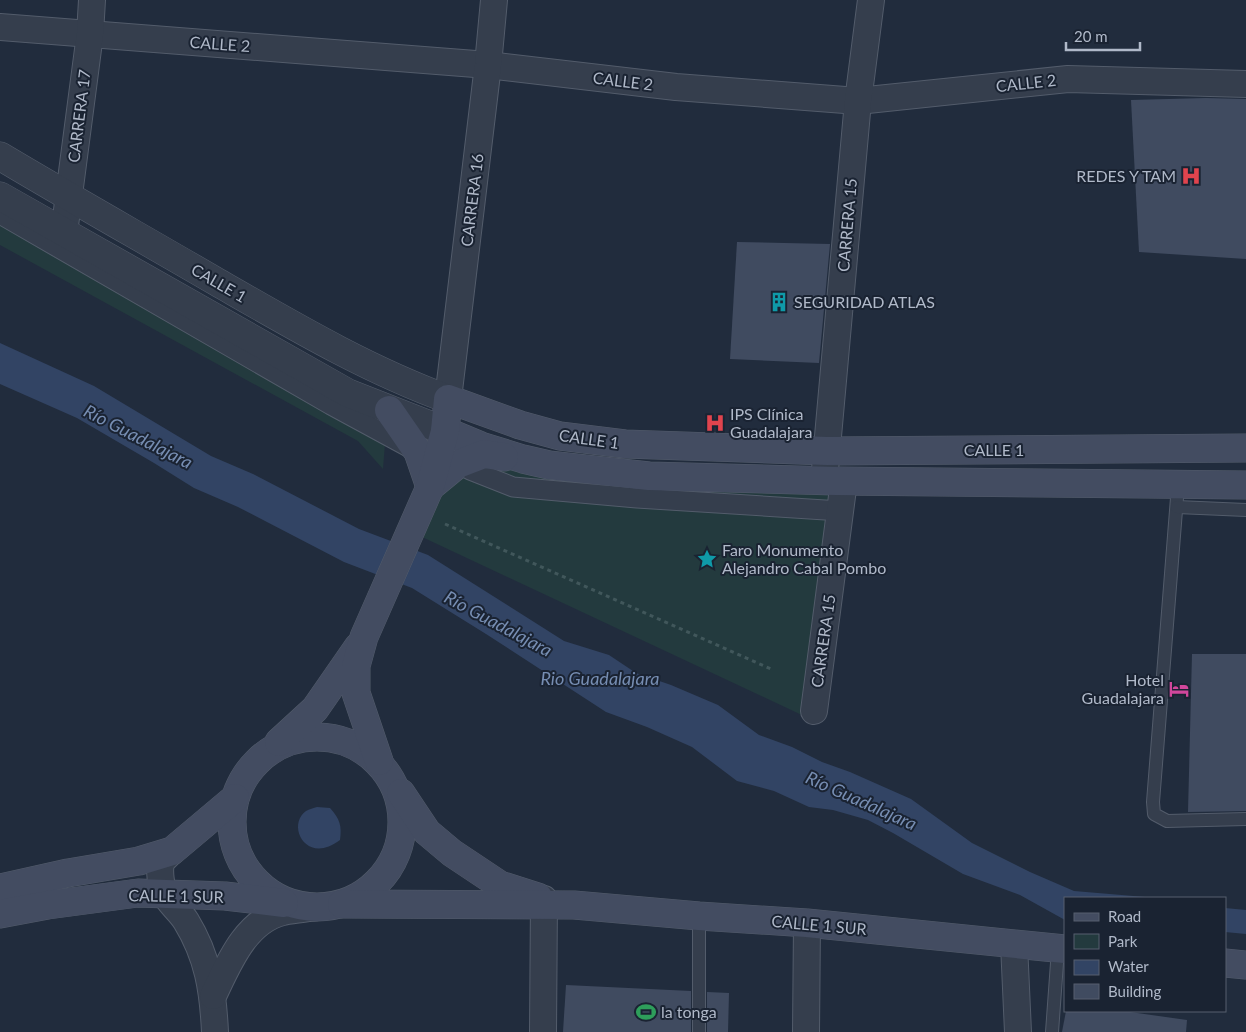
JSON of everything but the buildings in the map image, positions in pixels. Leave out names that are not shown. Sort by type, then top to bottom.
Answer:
[{"type":"main road","points":[[364,638],[315,710],[250,768],[235,798],[232,825],[237,853],[252,877],[272,895],[318,905],[365,893],[382,878],[394,859],[402,837],[403,810],[395,785],[379,761],[356,693],[356,666],[364,638],[429,489],[445,431],[448,399]]},
{"type":"main road","name":"CALLE 1","points":[[448,399],[520,425],[560,436],[625,444],[827,451],[1246,448]]},
{"type":"main road","points":[[389,410],[418,452],[429,489]]},
{"type":"main road","name":"CALLE 1","points":[[445,431],[523,459],[549,465],[649,476],[834,481],[1178,496],[1246,485]]},
{"type":"main road","points":[[429,489],[458,464],[484,454],[523,459]]},
{"type":"main road","points":[[266,753],[277,746],[308,736],[333,738],[361,748],[379,761]]},
{"type":"main road","name":"CALLE 1 SUR","points":[[395,785],[427,832],[452,853],[500,885],[544,902]]},
{"type":"main road","name":"CALLE 1 SUR","points":[[0,888],[68,873],[139,861],[172,851],[235,798]]},
{"type":"main road","name":"CALLE 1 SUR","points":[[0,914],[48,905],[138,893],[225,896],[318,905],[544,902],[699,916],[807,923],[1061,949]]},
{"type":"main road","points":[[1226,963],[1246,965]]},
{"type":"street","name":"CARRERA 17","points":[[64,232],[90,34],[92,0]]},
{"type":"street","name":"CARRERA 16","points":[[448,399],[494,0]]},
{"type":"street","name":"CARRERA 15","points":[[814,711],[840,511],[827,451],[858,101],[871,0]]},
{"type":"street","name":"CALLE 2","points":[[0,27],[488,65],[676,87],[858,101],[1068,79],[1246,84]]},
{"type":"street","name":"CALLE 1","points":[[0,156],[315,338],[414,387],[448,399]]},
{"type":"street","name":"CALLE 1","points":[[0,196],[348,393],[445,431]]},
{"type":"street","points":[[0,214],[330,405],[418,452]]},
{"type":"street","points":[[470,470],[513,487],[637,498],[840,511]]},
{"type":"street","points":[[172,851],[162,861],[160,873],[164,894],[185,918],[195,935],[209,972],[213,996],[215,1032]]},
{"type":"street","points":[[543,1032],[544,902]]},
{"type":"street","points":[[213,996],[243,938],[264,921],[281,912],[318,905]]},
{"type":"street","points":[[806,1032],[807,923]]},
{"type":"street","points":[[1014,944],[1018,1032]]},
{"type":"lane","points":[[1246,510],[1178,496],[1153,802],[1154,814],[1167,822],[1246,819]]},
{"type":"lane","points":[[699,916],[699,1032]]},
{"type":"lane","points":[[1052,1032],[1061,949]]},
{"type":"path","points":[[445,524],[771,669]]},
{"type":"green space","points":[[0,214],[386,431],[383,469],[358,441],[0,245]]},
{"type":"green space","points":[[488,463],[839,480],[806,717],[420,536],[439,487]]},
{"type":"water","name":"Rio Guadalajara","points":[[0,343],[94,386],[211,456],[253,474],[359,529],[428,555],[564,641],[609,655],[636,673],[671,685],[718,705],[759,735],[792,747],[822,762],[850,772],[911,799],[972,843],[1030,872],[1074,891],[1145,897],[1064,897],[1064,919],[1020,895],[963,874],[868,820],[833,810],[809,807],[774,791],[737,781],[692,747],[647,727],[606,712],[412,588],[344,562],[238,507],[194,488],[77,418],[0,384]]},
{"type":"water","points":[[317,807],[330,808],[340,823],[340,840],[328,847],[318,848],[309,846],[299,833],[300,817],[306,811]]},
{"type":"water","points":[[1226,908],[1246,910],[1246,934],[1226,932]]},
{"type":"place","name":"REDES Y TAM","points":[[1191,176]]},
{"type":"place","name":"SEGURIDAD ATLAS","points":[[779,302]]},
{"type":"place","name":"IPS Clínica Guadalajara","points":[[715,423]]},
{"type":"place","name":"Faro Monumento Alejandro Cabal Pombo","points":[[707,559]]},
{"type":"place","name":"Hotel Guadalajara","points":[[1179,689]]},
{"type":"place","name":"la tonga","points":[[646,1012]]},
{"type":"water label","name":"Río Guadalajara","points":[[138,437]]},
{"type":"water label","name":"Río Guadalajara","points":[[498,624]]},
{"type":"water label","name":"Río Guadalajara","points":[[861,801]]}]
